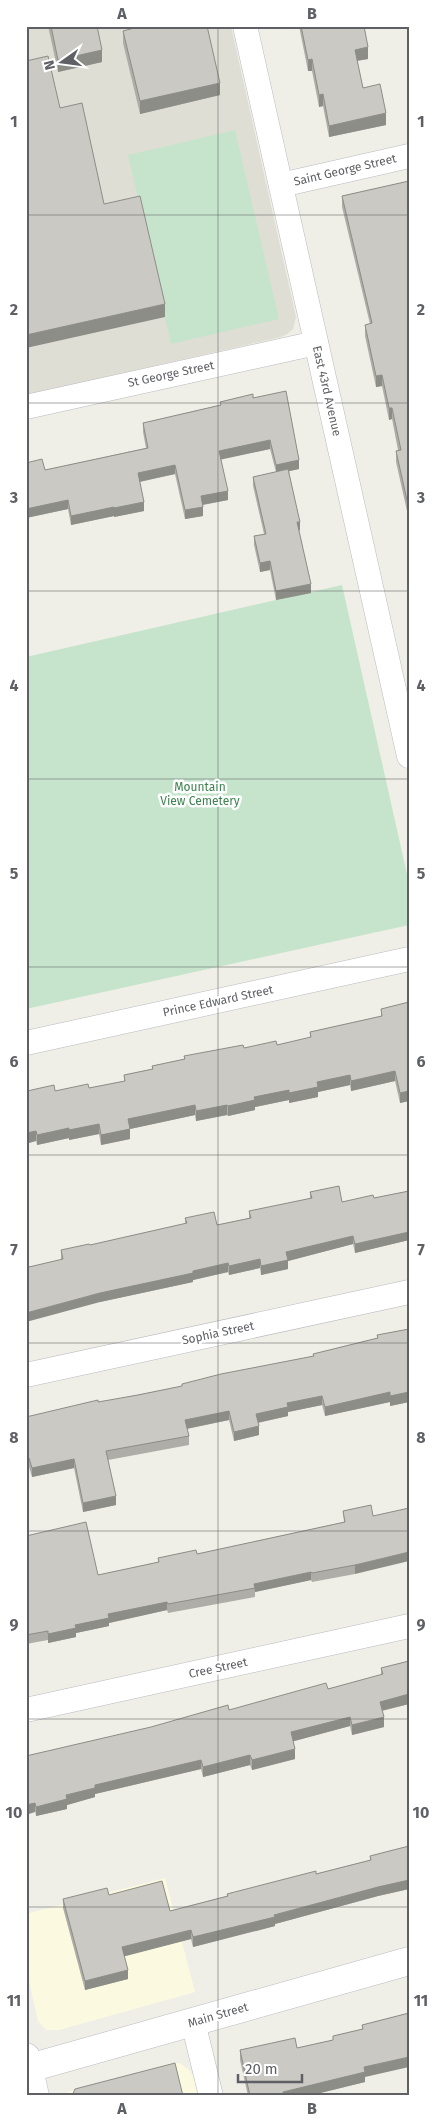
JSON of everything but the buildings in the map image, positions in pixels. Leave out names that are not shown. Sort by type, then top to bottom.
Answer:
[{"type":"main road","name":"Main Street","points":[[27,2064],[193,2022],[409,1961]]},
{"type":"main road","points":[[27,2064],[35,2096]]},
{"type":"street","name":"East 43rd Avenue","points":[[245,26],[409,756]]},
{"type":"street","name":"Saint George Street","points":[[281,185],[409,156]]},
{"type":"street","name":"St George Street","points":[[26,407],[316,342]]},
{"type":"street","name":"Prince Edward Street","points":[[26,1043],[409,959]]},
{"type":"street","name":"Sophia Street","points":[[26,1375],[409,1292]]},
{"type":"street","name":"Cree Street","points":[[26,1710],[409,1626]]},
{"type":"street","points":[[193,2022],[211,2096]]},
{"type":"shaded area","points":[[26,26],[231,26],[296,317],[293,329],[281,337],[26,395]]},
{"type":"shaded area","points":[[165,1878],[195,1992],[59,2030],[46,2030],[38,2021],[26,1967],[26,1914]]},
{"type":"shaded area","points":[[171,2063],[180,2063],[194,2076],[198,2096],[64,2096],[68,2092]]},
{"type":"green space","points":[[235,130],[279,319],[171,344],[128,155]]},
{"type":"green space","name":"Mountain View Cemetery","points":[[342,585],[409,883],[409,925],[26,1009],[26,657]]}]
